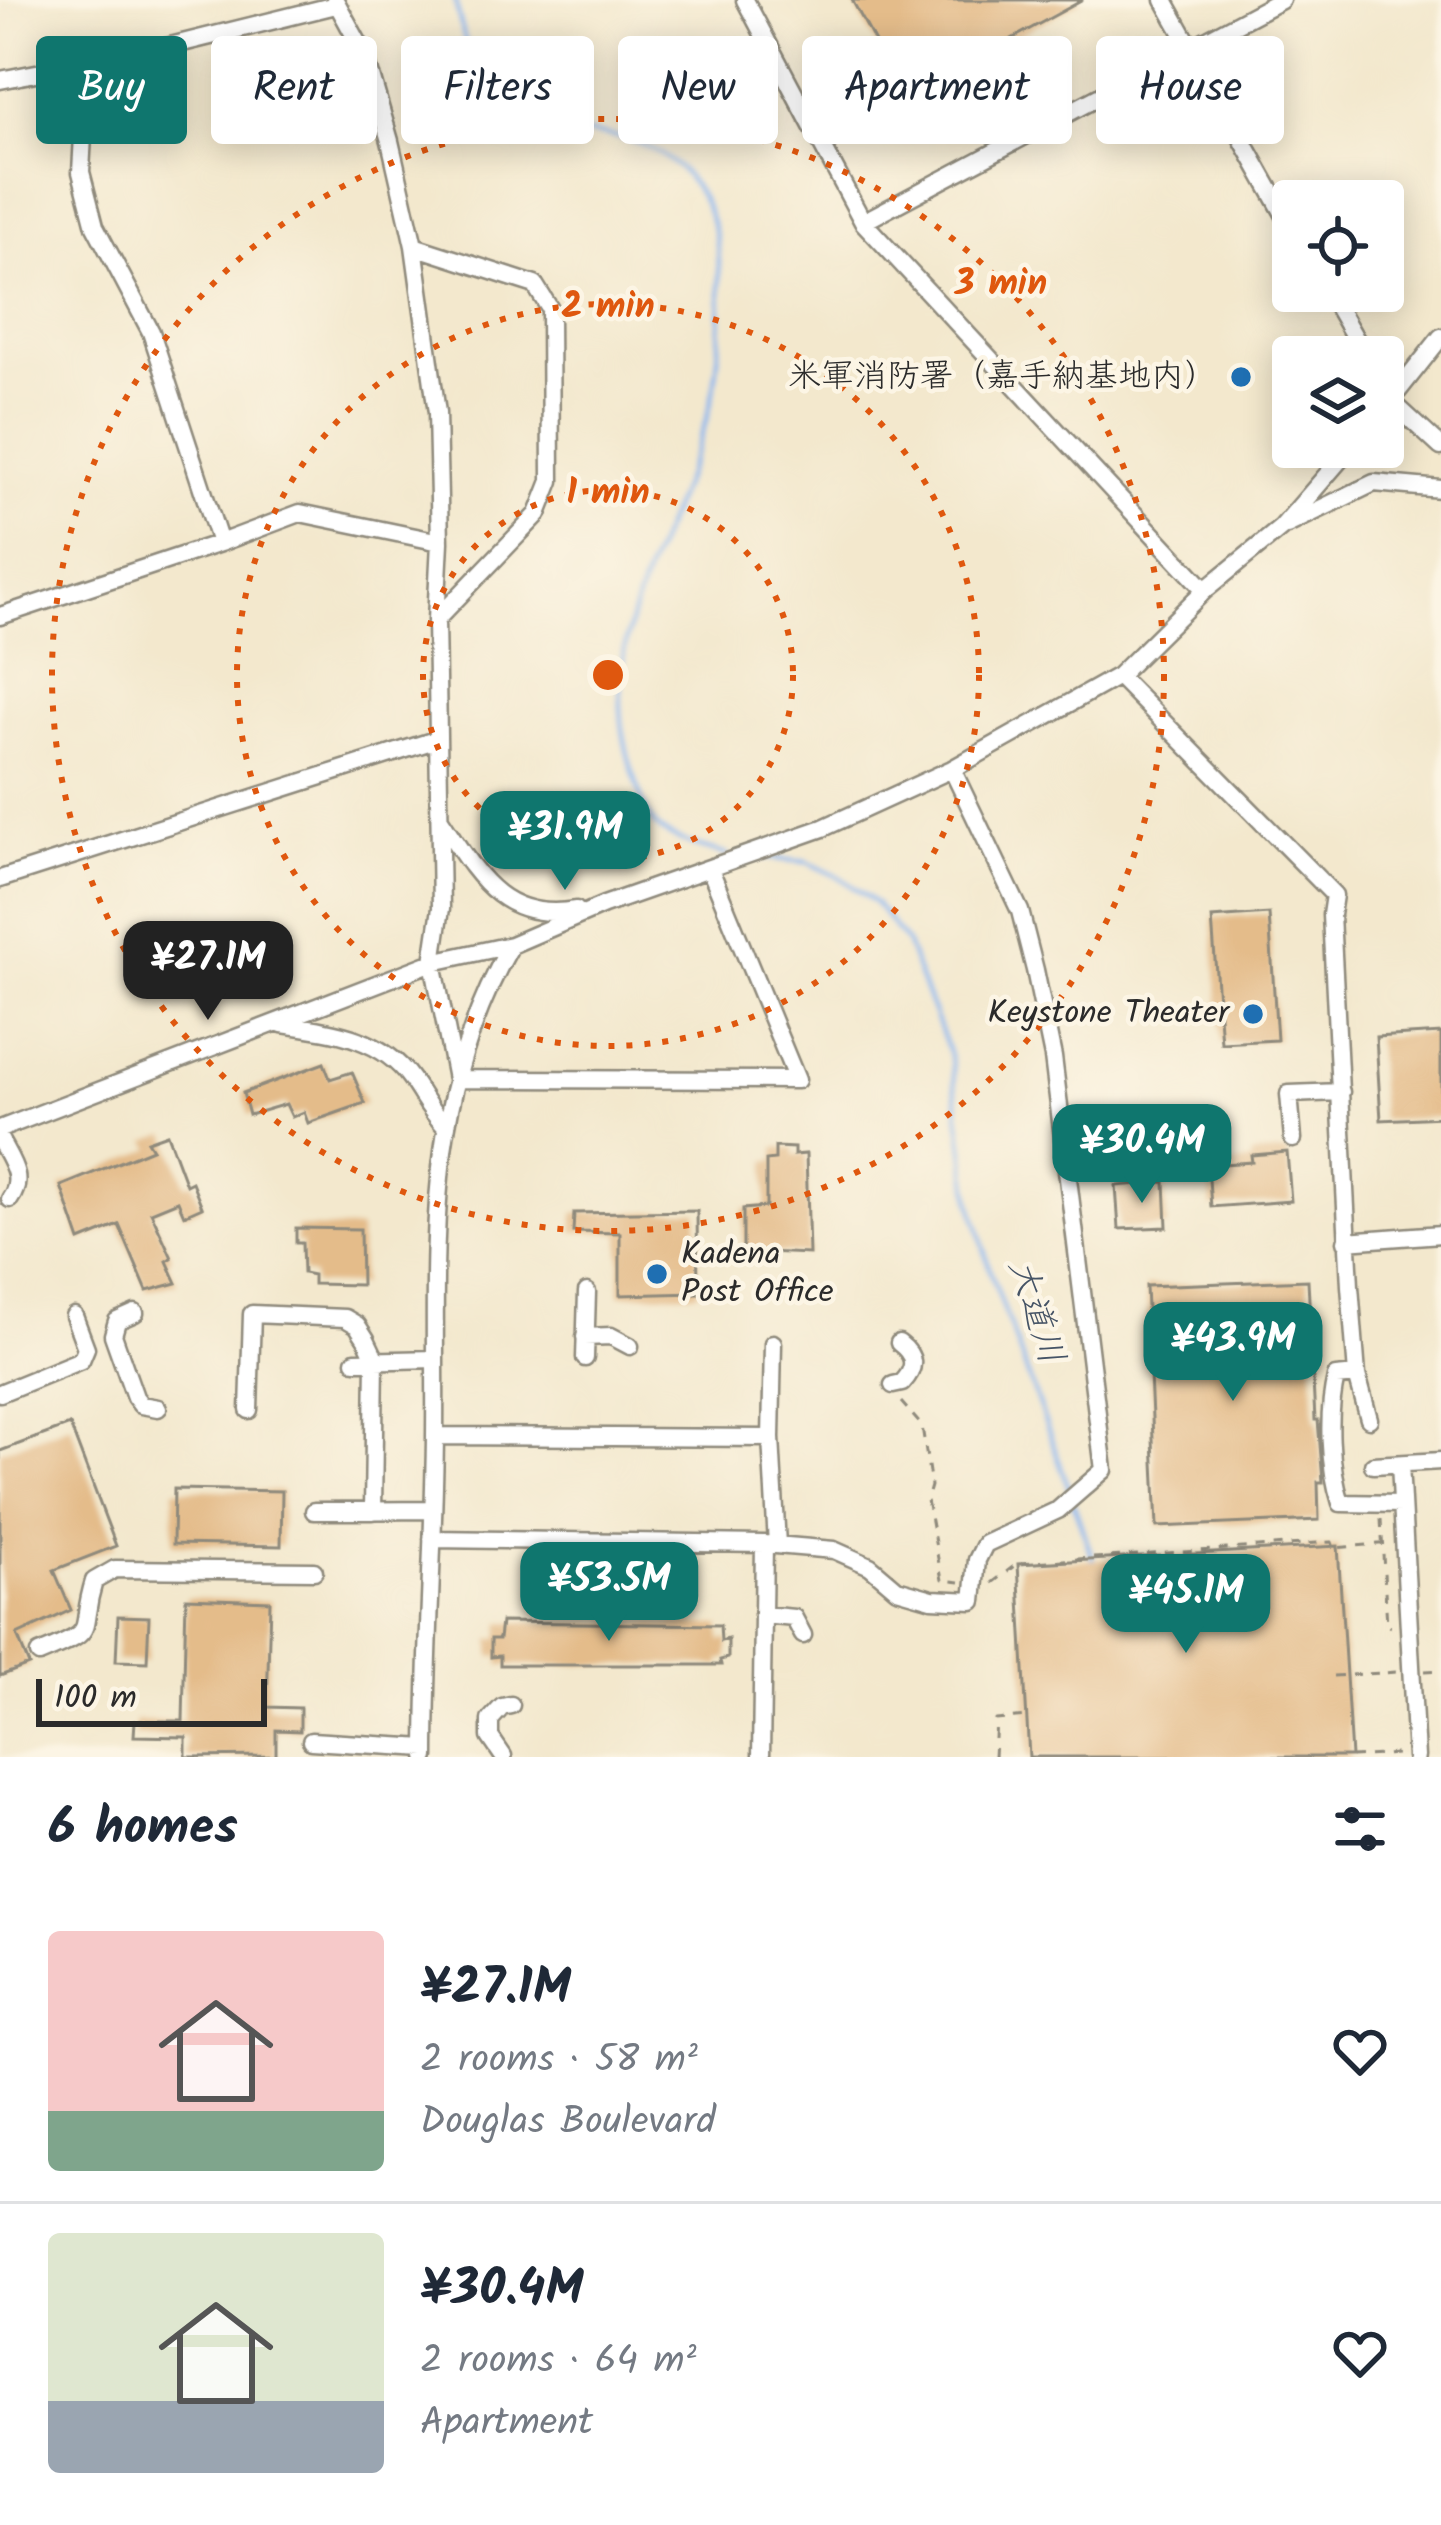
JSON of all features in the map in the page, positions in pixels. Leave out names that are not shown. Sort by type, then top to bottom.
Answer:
[{"type":"street","points":[[745,0],[863,222],[1205,590]]},
{"type":"street","points":[[1164,0],[1182,36]]},
{"type":"street","points":[[1211,36],[1281,0]]},
{"type":"street","points":[[187,38],[335,2],[365,56],[391,140],[414,246],[437,413],[441,908],[433,962],[456,1079]]},
{"type":"street","points":[[0,80],[36,73]]},
{"type":"street","points":[[863,222],[1096,97]]},
{"type":"street","points":[[83,144],[81,172],[95,226],[151,332],[220,543]]},
{"type":"street","points":[[1243,144],[1272,194]]},
{"type":"street","points":[[414,246],[535,286],[550,309],[551,481],[538,514],[436,620]]},
{"type":"street","points":[[1404,379],[1441,337]]},
{"type":"street","points":[[1404,415],[1441,447]]},
{"type":"street","points":[[0,1129],[433,962],[511,945],[604,905],[823,828],[952,769],[1118,676],[1205,590],[1281,528],[1333,468]]},
{"type":"street","points":[[1281,528],[1374,483],[1441,489]]},
{"type":"street","points":[[0,616],[300,512],[440,542]]},
{"type":"street","points":[[1118,676],[1334,895],[1331,915],[1346,1241],[1357,1375],[1369,1419]]},
{"type":"street","points":[[0,879],[438,739]]},
{"type":"street","points":[[432,1539],[834,1550],[870,1567],[897,1589],[932,1599],[973,1601],[977,1560],[985,1544],[1058,1510],[1104,1470],[1053,1057],[1035,970],[1019,911],[952,769]]},
{"type":"street","points":[[440,818],[493,893],[514,905],[557,913],[604,905]]},
{"type":"street","points":[[456,1079],[797,1080],[710,869]]},
{"type":"street","points":[[311,1741],[426,1753],[435,1436],[434,1214],[456,1079],[484,993],[511,945]]},
{"type":"street","points":[[281,1024],[347,1036],[386,1054],[414,1081],[422,1102],[445,1125]]},
{"type":"street","points":[[1293,1139],[1288,1094],[1341,1092]]},
{"type":"street","points":[[0,1140],[18,1175],[10,1199]]},
{"type":"street","points":[[1346,1241],[1441,1234]]},
{"type":"street","points":[[585,1358],[587,1292]]},
{"type":"street","points":[[135,1313],[117,1321],[113,1335],[135,1397],[141,1405],[158,1408]]},
{"type":"street","points":[[249,1410],[252,1315],[345,1318],[356,1325],[375,1358],[373,1511]]},
{"type":"street","points":[[0,1393],[81,1360],[86,1348],[74,1316]]},
{"type":"street","points":[[585,1337],[611,1336],[630,1346]]},
{"type":"street","points":[[761,1757],[763,1615],[777,1491],[771,1438],[773,1343]]},
{"type":"street","points":[[895,1392],[913,1364],[912,1356],[899,1343]]},
{"type":"street","points":[[355,1361],[435,1359]]},
{"type":"street","points":[[1357,1375],[1336,1377],[1330,1399],[1341,1503],[1402,1504]]},
{"type":"street","points":[[435,1436],[771,1438]]},
{"type":"street","points":[[1373,1466],[1441,1461]]},
{"type":"street","points":[[1400,1464],[1416,1755]]},
{"type":"street","points":[[314,1511],[433,1510]]},
{"type":"street","points":[[656,1590],[657,1543]]},
{"type":"street","points":[[39,1654],[78,1638],[86,1628],[94,1581],[115,1569],[314,1571]]},
{"type":"street","points":[[763,1615],[794,1618],[803,1635]]},
{"type":"street","points":[[503,1756],[490,1737],[490,1720],[502,1707],[511,1705]]},
{"type":"path","points":[[895,1392],[922,1426],[932,1486],[927,1500],[943,1580],[988,1586],[1018,1563],[1332,1542],[1334,1548],[1404,1542]]},
{"type":"path","points":[[1381,1513],[1387,1625],[1397,1632]]},
{"type":"path","points":[[1333,1676],[1441,1670]]},
{"type":"path","points":[[994,1757],[996,1720],[1027,1717]]},
{"type":"path","points":[[1351,1757],[1416,1755]]},
{"type":"building","points":[[852,0],[1083,0],[1017,36],[872,36]]},
{"type":"building","points":[[1269,914],[1277,1040],[1221,1043],[1212,918]]},
{"type":"building","points":[[1441,1033],[1441,1117],[1381,1120],[1376,1037]]},
{"type":"building","points":[[324,1063],[330,1079],[352,1072],[365,1103],[308,1123],[304,1112],[292,1117],[286,1104],[249,1115],[243,1093]]},
{"type":"building","points":[[167,1134],[186,1185],[192,1182],[202,1207],[184,1215],[178,1201],[151,1212],[172,1258],[167,1261],[177,1283],[147,1291],[119,1225],[80,1241],[61,1186],[152,1149],[147,1141]]},
{"type":"building","points":[[775,1147],[794,1148],[794,1155],[806,1154],[809,1254],[743,1251],[743,1209],[766,1207],[766,1161],[775,1160]]},
{"type":"building","points":[[1287,1152],[1291,1201],[1211,1207],[1208,1165],[1252,1162],[1251,1155]]},
{"type":"building","points":[[1165,1182],[1167,1227],[1119,1229],[1116,1186]]},
{"type":"building","points":[[697,1211],[698,1293],[620,1295],[620,1233],[573,1232],[574,1213]]},
{"type":"building","points":[[296,1228],[360,1229],[361,1285],[313,1284],[313,1275],[303,1273],[302,1243],[296,1243]]},
{"type":"building","points":[[1308,1280],[1323,1482],[1318,1482],[1319,1520],[1157,1527],[1146,1286]]},
{"type":"building","points":[[70,1425],[116,1546],[54,1570],[71,1610],[17,1635],[29,1665],[0,1676],[0,1451]]},
{"type":"building","points":[[174,1489],[282,1491],[281,1546],[173,1544]]},
{"type":"building","points":[[1338,1546],[1351,1757],[1029,1757],[1018,1564]]},
{"type":"building","points":[[186,1598],[270,1601],[267,1707],[300,1708],[300,1731],[276,1730],[276,1756],[186,1757],[186,1737],[134,1736],[135,1721],[183,1721]]},
{"type":"building","points":[[118,1616],[149,1617],[147,1662],[116,1661]]},
{"type":"building","points":[[501,1622],[720,1625],[721,1641],[728,1639],[728,1658],[720,1660],[721,1665],[500,1665],[500,1656],[491,1657],[491,1639],[499,1639]]},
{"type":"waterway","name":"大道川","points":[[455,0],[480,76],[509,112],[543,127],[630,140],[652,149],[687,177],[710,216],[720,302],[712,399],[638,595],[621,684],[623,731],[651,819],[675,838],[727,855]]},
{"type":"waterway","name":"大道川","points":[[756,857],[807,862],[841,878],[875,903],[906,942],[951,1058],[971,1200],[990,1271],[1070,1491]]},
{"type":"waterway","name":"大道川","points":[[1073,1502],[1095,1565]]},
{"type":"place","name":"米軍消防署（嘉手納基地内）","points":[[1241,377]]},
{"type":"place","name":"Keystone Theater","points":[[1253,1014]]},
{"type":"place","name":"Kadena Post Office","points":[[657,1274]]}]
